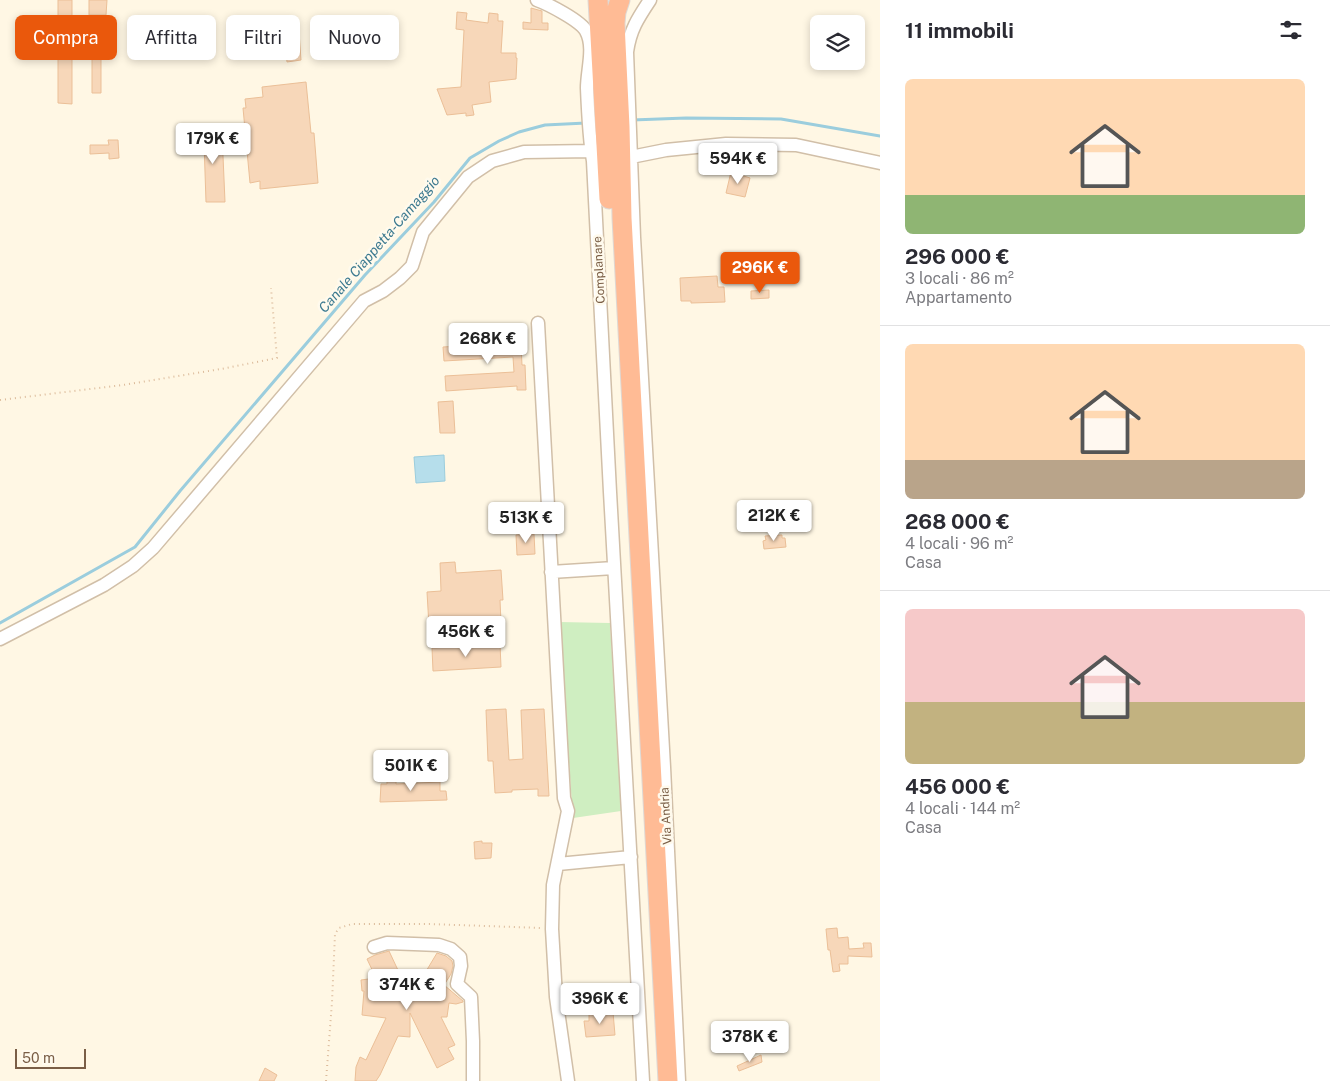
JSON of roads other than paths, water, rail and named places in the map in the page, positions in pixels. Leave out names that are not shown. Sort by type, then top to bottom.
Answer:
[{"type":"highway","points":[[598,0],[610,105],[656,1081]]},
{"type":"highway","points":[[610,105],[616,12],[620,0]]},
{"type":"highway","points":[[611,128],[622,228],[668,1081]]},
{"type":"street","name":"Complanare","points":[[538,0],[586,30],[590,45],[587,86],[610,105]]},
{"type":"street","name":"Complanare","points":[[650,0],[628,39],[627,52],[610,105],[611,128],[631,157],[651,550]]},
{"type":"street","name":"Complanare","points":[[611,128],[592,150],[614,568]]},
{"type":"street","points":[[631,157],[666,150],[726,144],[796,145],[880,163]]},
{"type":"street","points":[[0,639],[104,585],[133,566],[153,548],[364,301],[383,291],[412,266],[423,232],[468,177],[492,161],[524,152],[592,150]]},
{"type":"street","points":[[538,323],[564,798],[568,811],[553,885],[552,929],[556,997],[568,1081]]},
{"type":"street","name":"Via Andria","points":[[651,550],[679,1081]]},
{"type":"street","points":[[551,572],[614,568],[644,1081]]},
{"type":"street","points":[[558,864],[630,857]]},
{"type":"street","points":[[374,947],[388,943],[439,945],[452,949],[460,957],[461,966],[457,984],[471,997],[473,1081]]},
{"type":"water","points":[[444,455],[445,481],[416,483],[414,457]]},
{"type":"waterway","name":"Canale Ciappetta-Camaggio","points":[[632,120],[686,118],[781,119],[880,136]]},
{"type":"waterway","name":"Canale Ciappetta-Camaggio","points":[[0,623],[135,547],[180,491],[365,275],[434,202],[470,158],[519,132],[545,125],[586,123]]}]
